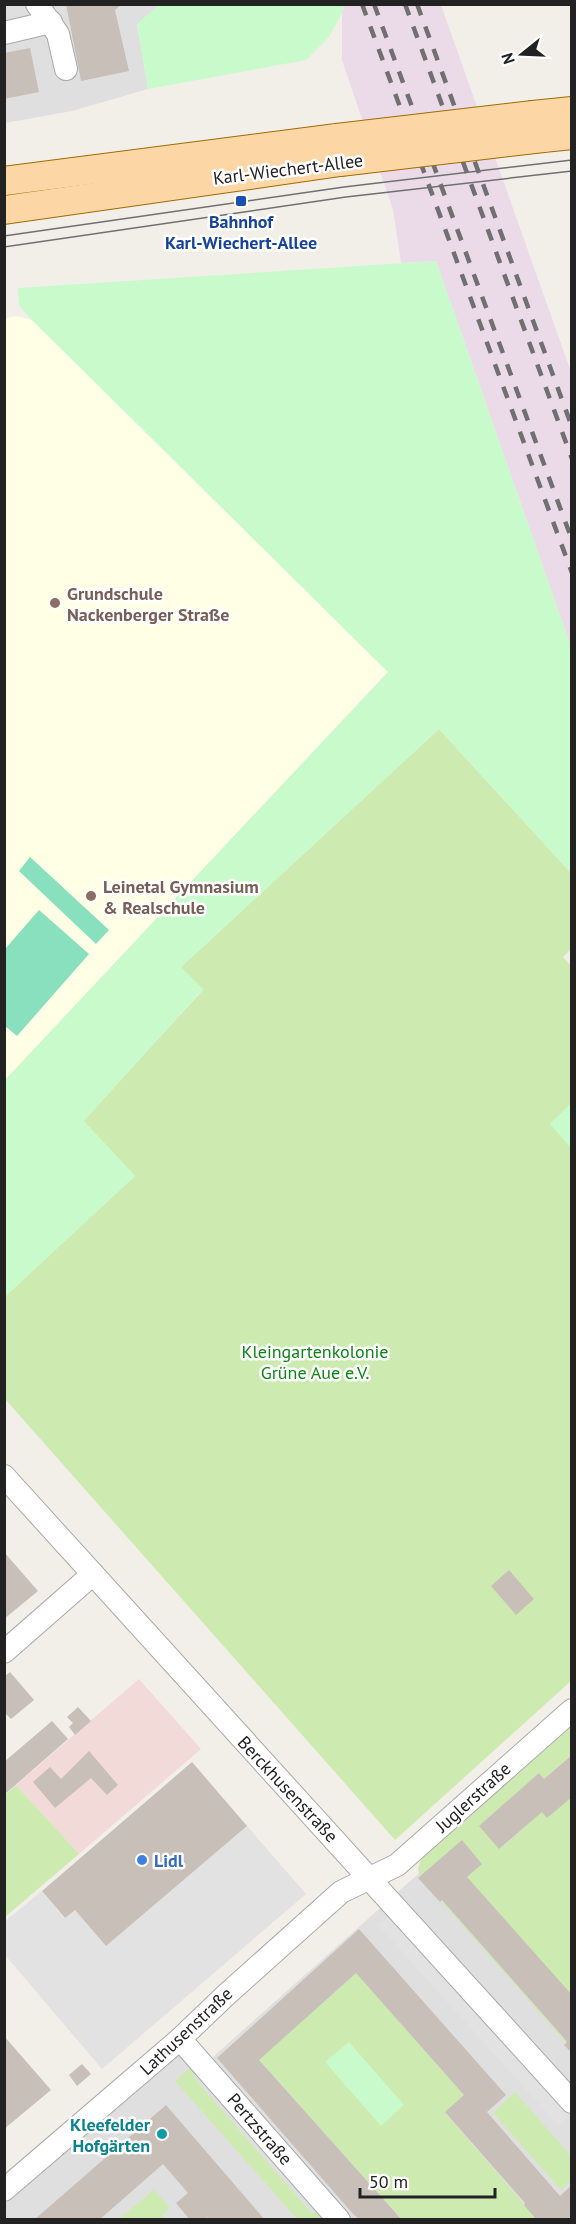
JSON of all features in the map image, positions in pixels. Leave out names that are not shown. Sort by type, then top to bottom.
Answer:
[{"type":"main road","name":"Karl-Wiechert-Allee","points":[[4,181],[338,150],[538,127],[572,111]]},
{"type":"main road","name":"Karl-Wiechert-Allee","points":[[538,127],[572,135]]},
{"type":"main road","name":"Karl-Wiechert-Allee","points":[[4,210],[338,150]]},
{"type":"street","points":[[37,4],[58,34],[66,69]]},
{"type":"street","points":[[4,33],[51,22]]},
{"type":"street","name":"Berckhusenstraße","points":[[4,1476],[572,2102]]},
{"type":"street","points":[[4,1652],[93,1574]]},
{"type":"street","name":"Juglerstraße","points":[[370,1877],[397,1865],[572,1710]]},
{"type":"street","name":"Lathusenstraße","points":[[4,2190],[180,2039],[341,1892],[370,1877]]},
{"type":"street","name":"Pertzstraße","points":[[180,2039],[339,2220]]},
{"type":"shaded area","points":[[5,5],[159,5],[137,24],[148,89],[72,111],[5,123]]},
{"type":"shaded area","points":[[342,5],[441,5],[571,372],[571,647],[436,261],[401,263],[393,210],[342,60]]},
{"type":"shaded area","name":"Leinetal Gymnasium & Realschule","points":[[16,316],[32,320],[388,672],[5,1080],[4,319]]},
{"type":"shaded area","points":[[139,1679],[201,1749],[79,1854],[16,1785]]},
{"type":"shaded area","points":[[571,1738],[571,2219],[5,2219],[4,2190],[180,2039],[205,2064]]},
{"type":"shaded area","points":[[247,1826],[306,1894],[102,2069],[5,1955],[4,1922],[42,1891],[64,1918],[75,1910],[106,1946]]},
{"type":"shaded area","points":[[389,1916],[568,2117],[558,2125],[378,1925]]},
{"type":"green space","points":[[342,4],[344,9],[329,37],[306,60],[148,89],[137,24],[159,5]]},
{"type":"green space","points":[[436,261],[571,647],[571,873],[439,729],[181,967],[203,989],[84,1121],[135,1176],[5,1297],[5,1080],[388,672],[32,320],[19,305],[18,288]]},
{"type":"green space","name":"Kleingartenkolonie Grüne Aue e.V.","points":[[439,729],[571,873],[571,949],[563,957],[572,967],[571,1681],[395,1840],[5,1399],[4,1297],[135,1176],[83,1121],[203,990],[180,968]]},
{"type":"green space","points":[[30,857],[109,930],[96,944],[19,871]]},
{"type":"green space","points":[[39,910],[89,954],[17,1036],[5,1026],[5,949]]},
{"type":"green space","points":[[571,1103],[571,1148],[550,1124]]},
{"type":"green space","points":[[571,1727],[571,1755],[544,1779],[539,1773],[479,1826],[500,1849],[542,1812],[547,1818],[571,1797],[571,1995],[467,1877],[482,1864],[462,1841],[420,1877],[418,1868],[421,1860]]},
{"type":"green space","points":[[16,1785],[79,1854],[5,1917],[5,1795]]},
{"type":"green space","points":[[441,1901],[567,2042],[566,2043]]},
{"type":"green space","points":[[356,1973],[464,2095],[445,2113],[537,2219],[402,2219],[259,2060]]},
{"type":"green space","points":[[349,2042],[404,2105],[381,2126],[325,2062]]},
{"type":"green space","points":[[191,2067],[197,2073],[194,2078],[312,2213],[318,2211],[326,2219],[297,2219],[175,2081]]},
{"type":"green space","points":[[515,2092],[571,2156],[571,2181],[561,2190],[493,2113]]},
{"type":"green space","points":[[154,2190],[170,2208],[162,2215],[166,2219],[119,2219]]},
{"type":"building","points":[[66,4],[122,4],[115,10],[129,71],[81,81]]},
{"type":"building","points":[[30,48],[39,92],[4,99],[4,53]]},
{"type":"building","points":[[4,1552],[38,1591],[4,1619]]},
{"type":"building","points":[[509,1570],[534,1599],[516,1615],[491,1586]]},
{"type":"building","points":[[10,1672],[34,1700],[11,1719],[4,1712],[4,1677]]},
{"type":"building","points":[[78,1707],[91,1721],[75,1735],[69,1727],[73,1723],[67,1717]]},
{"type":"building","points":[[52,1721],[68,1739],[5,1794],[4,1762]]},
{"type":"building","points":[[89,1751],[118,1785],[107,1795],[91,1778],[55,1808],[33,1782],[50,1767],[61,1779]]},
{"type":"building","points":[[572,1755],[572,1797],[547,1818],[542,1812],[499,1849],[479,1826],[539,1773],[544,1779]]},
{"type":"building","name":"Lidl","points":[[192,1762],[247,1826],[106,1946],[75,1910],[65,1918],[42,1891]]},
{"type":"building","points":[[462,1840],[482,1864],[467,1877],[572,1995],[572,2053],[564,2045],[567,2042],[563,2037],[442,1900],[440,1902],[418,1878]]},
{"type":"building","points":[[359,1929],[506,2095],[487,2112],[560,2196],[572,2185],[572,2219],[537,2220],[529,2211],[525,2203],[445,2112],[464,2095],[356,1973],[259,2060],[402,2220],[361,2220],[354,2215],[217,2058]]},
{"type":"building","points":[[4,2036],[51,2090],[4,2129]]},
{"type":"building","points":[[82,2064],[91,2074],[77,2086],[69,2075]]},
{"type":"building","name":"Kleefelder Hofgärten","points":[[166,2105],[265,2220],[210,2220],[208,2217],[205,2220],[190,2220],[176,2203],[188,2193],[163,2164],[99,2220],[34,2220]]},
{"type":"tram line","points":[[4,236],[344,187],[572,160]]},
{"type":"tram line","points":[[4,247],[346,197],[572,171]]},
{"type":"railway","points":[[362,4],[572,573]]},
{"type":"railway","points":[[374,4],[572,540]]},
{"type":"railway","points":[[405,4],[572,459]]},
{"type":"railway","points":[[417,4],[572,427]]},
{"type":"place","name":"Bahnhof Karl-Wiechert-Allee","points":[[241,201]]},
{"type":"place","name":"Grundschule Nackenberger Straße","points":[[55,603]]},
{"type":"place","name":"Leinetal Gymnasium & Realschule","points":[[91,896]]},
{"type":"place","name":"Lidl","points":[[142,1860]]},
{"type":"place","name":"Kleefelder Hofgärten","points":[[162,2134]]}]
